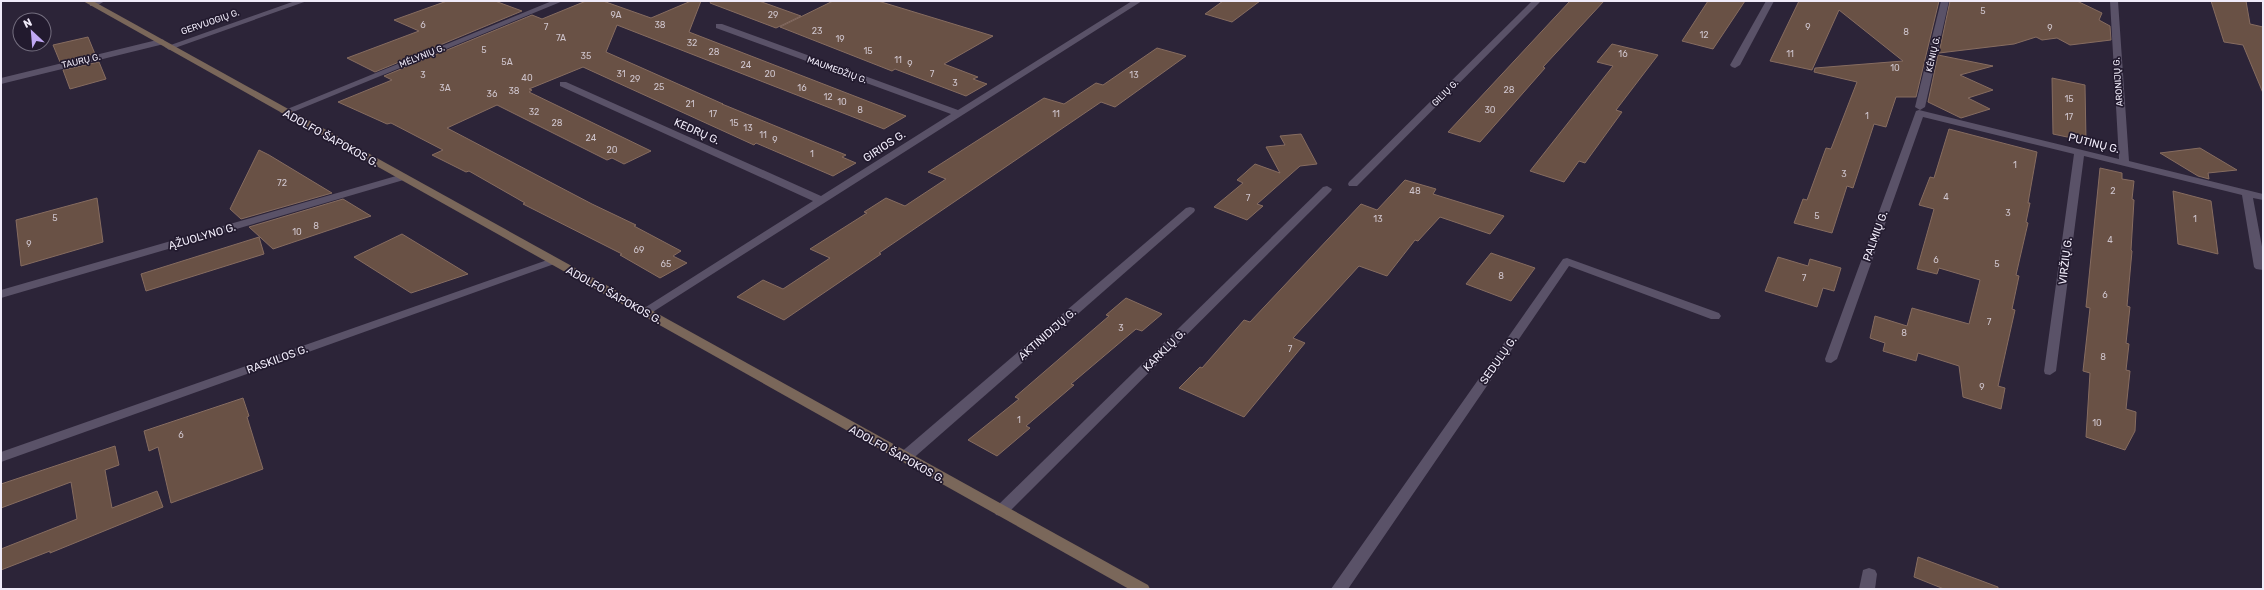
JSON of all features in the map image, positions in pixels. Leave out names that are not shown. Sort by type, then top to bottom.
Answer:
[{"type":"street","name":"GERVUOGIŲ G.","points":[[165,44],[303,1]]},
{"type":"street","name":"MĖLYNIŲ G.","points":[[285,112],[559,1]]},
{"type":"street","name":"GIRIOS G.","points":[[644,312],[956,114],[1138,1]]},
{"type":"street","name":"GILIŲ G.","points":[[1353,184],[1537,1]]},
{"type":"street","points":[[1735,65],[1770,1]]},
{"type":"street","name":"KĖNIŲ G.","points":[[1920,110],[1945,1]]},
{"type":"street","name":"ARONIJŲ G.","points":[[2114,1],[2124,163]]},
{"type":"street","name":"ADOLFO ŠAPOKOS G.","points":[[94,2],[285,112],[904,458],[1142,589]]},
{"type":"street","name":"MAUMEDŽIŲ G.","points":[[719,26],[956,114]]},
{"type":"street","name":"TAURŲ G.","points":[[1,81],[165,44]]},
{"type":"street","name":"KEDRŲ G.","points":[[563,84],[821,200]]},
{"type":"street","name":"PUTINŲ G.","points":[[1920,110],[2079,152],[2263,197]]},
{"type":"street","name":"PALMIŲ G.","points":[[1831,359],[1920,110]]},
{"type":"street","name":"VIRŽIŲ G.","points":[[2050,371],[2079,152]]},
{"type":"street","name":"ĄŽUOLYNO G.","points":[[1,294],[402,177]]},
{"type":"street","name":"KARKLŲ G.","points":[[1001,511],[1327,189]]},
{"type":"street","points":[[2247,193],[2260,267]]},
{"type":"street","name":"AKTINIDIJŲ G.","points":[[904,458],[1190,210]]},
{"type":"street","name":"RASKILOS G.","points":[[1,457],[552,261]]},
{"type":"street","name":"SEDULŲ G.","points":[[1339,589],[1567,261],[1715,316]]},
{"type":"building","points":[[447,1],[495,1],[522,11],[375,72],[347,58],[419,31],[394,20]]},
{"type":"building","points":[[586,1],[603,1],[651,18],[691,1],[701,1],[689,32],[906,116],[884,129],[617,25],[606,52],[722,104],[846,155],[842,157],[856,163],[833,176],[756,143],[754,145],[583,67],[529,89],[532,90],[529,92],[651,151],[624,164],[612,158],[607,160],[497,105],[447,128],[592,204],[636,225],[634,226],[681,251],[673,256],[687,263],[660,278],[620,255],[622,254],[523,204],[525,203],[469,171],[466,172],[432,155],[443,150],[391,123],[387,124],[338,102],[392,80],[384,76],[532,15],[542,19]]},
{"type":"building","points":[[711,1],[759,1],[801,16],[776,28],[710,3]]},
{"type":"building","points":[[833,1],[878,1],[993,36],[944,64],[978,77],[973,79],[987,84],[966,96],[895,69],[892,71],[780,27]]},
{"type":"building","points":[[1223,1],[1260,1],[1232,22],[1205,14]]},
{"type":"building","points":[[1570,1],[1604,1],[1543,67],[1545,68],[1480,142],[1448,132]]},
{"type":"building","points":[[1708,1],[1745,1],[1713,49],[1682,41]]},
{"type":"building","points":[[1799,1],[1939,1],[1916,97],[1896,97],[1886,127],[1874,124],[1853,188],[1847,186],[1832,233],[1794,223],[1803,199],[1807,200],[1826,148],[1831,149],[1857,82],[1814,72],[1815,68],[1903,61],[1839,10],[1812,70],[1770,61]]},
{"type":"building","points":[[1950,1],[2077,1],[2102,13],[2099,20],[2110,26],[2111,40],[2070,45],[2057,38],[2042,40],[2036,37],[2014,44],[1939,53]]},
{"type":"building","points":[[2211,1],[2246,1],[2250,24],[2263,27],[2263,93],[2243,45],[2224,42]]},
{"type":"building","points":[[88,37],[95,54],[60,62],[53,45]]},
{"type":"building","points":[[1612,44],[1658,55],[1616,110],[1622,112],[1585,163],[1579,161],[1564,182],[1530,171],[1613,66],[1597,62]]},
{"type":"building","points":[[1157,48],[1186,56],[1115,107],[1101,102],[879,253],[881,254],[784,320],[737,297],[763,280],[783,289],[830,258],[810,249],[867,213],[864,212],[886,198],[905,206],[946,179],[928,172],[1044,98],[1064,104],[1096,83],[1103,85]]},
{"type":"building","points":[[1938,55],[1993,66],[1960,75],[1993,90],[1968,98],[1990,109],[1961,118],[1928,102]]},
{"type":"building","points":[[99,62],[106,79],[70,89],[63,70]]},
{"type":"building","points":[[2052,78],[2085,85],[2086,141],[2053,134]]},
{"type":"building","points":[[1949,129],[2037,152],[2028,203],[2030,203],[2026,222],[2028,223],[2016,275],[2019,276],[2012,309],[2015,310],[1998,386],[2005,388],[2001,409],[1963,397],[1959,366],[1918,353],[1916,361],[1883,351],[1885,343],[1870,338],[1875,316],[1907,326],[1912,308],[1969,324],[1980,280],[1939,268],[1937,274],[1917,269],[1934,209],[1919,205],[1930,177],[1934,178]]},
{"type":"building","points":[[1301,134],[1317,164],[1300,166],[1257,204],[1263,206],[1247,220],[1214,207],[1243,183],[1237,180],[1255,164],[1280,173],[1266,147],[1285,145],[1280,136]]},
{"type":"building","points":[[2200,148],[2237,170],[2208,173],[2209,179],[2198,176],[2160,153]]},
{"type":"building","points":[[259,150],[332,193],[241,219],[230,209]]},
{"type":"building","points":[[2100,168],[2122,173],[2122,179],[2134,181],[2132,199],[2134,200],[2132,251],[2127,306],[2130,307],[2126,343],[2129,344],[2126,370],[2130,371],[2126,409],[2136,412],[2135,431],[2125,450],[2086,437],[2090,373],[2083,371],[2090,308],[2086,307]]},
{"type":"building","points":[[1405,180],[1436,189],[1433,194],[1504,216],[1490,234],[1440,217],[1418,241],[1415,240],[1387,276],[1359,266],[1293,338],[1305,343],[1244,417],[1179,388],[1200,367],[1202,368],[1244,320],[1250,322],[1361,204],[1377,210]]},
{"type":"building","points":[[2173,191],[2211,201],[2218,254],[2178,244]]},
{"type":"building","points":[[97,198],[103,242],[21,266],[16,220]]},
{"type":"building","points":[[343,199],[371,216],[273,249],[249,227]]},
{"type":"building","points":[[402,234],[468,274],[411,293],[354,257]]},
{"type":"building","points":[[259,237],[264,254],[146,291],[141,274]]},
{"type":"building","points":[[1491,253],[1535,268],[1511,301],[1466,284]]},
{"type":"building","points":[[1778,257],[1808,266],[1810,259],[1841,268],[1834,291],[1823,288],[1817,307],[1765,291]]},
{"type":"building","points":[[1126,298],[1162,314],[1142,331],[1136,329],[1071,384],[1074,385],[1026,426],[1030,428],[997,456],[968,440],[1019,399],[1015,397],[1109,316],[1106,315]]},
{"type":"building","points":[[243,398],[249,416],[247,417],[263,469],[171,503],[158,447],[149,451],[144,431]]},
{"type":"building","points":[[115,446],[119,465],[105,470],[112,508],[157,491],[163,507],[50,553],[50,551],[1,570],[1,549],[77,519],[71,482],[1,508],[1,484]]},
{"type":"building","points":[[1918,557],[1998,587],[1998,589],[1944,589],[1914,577]]}]
